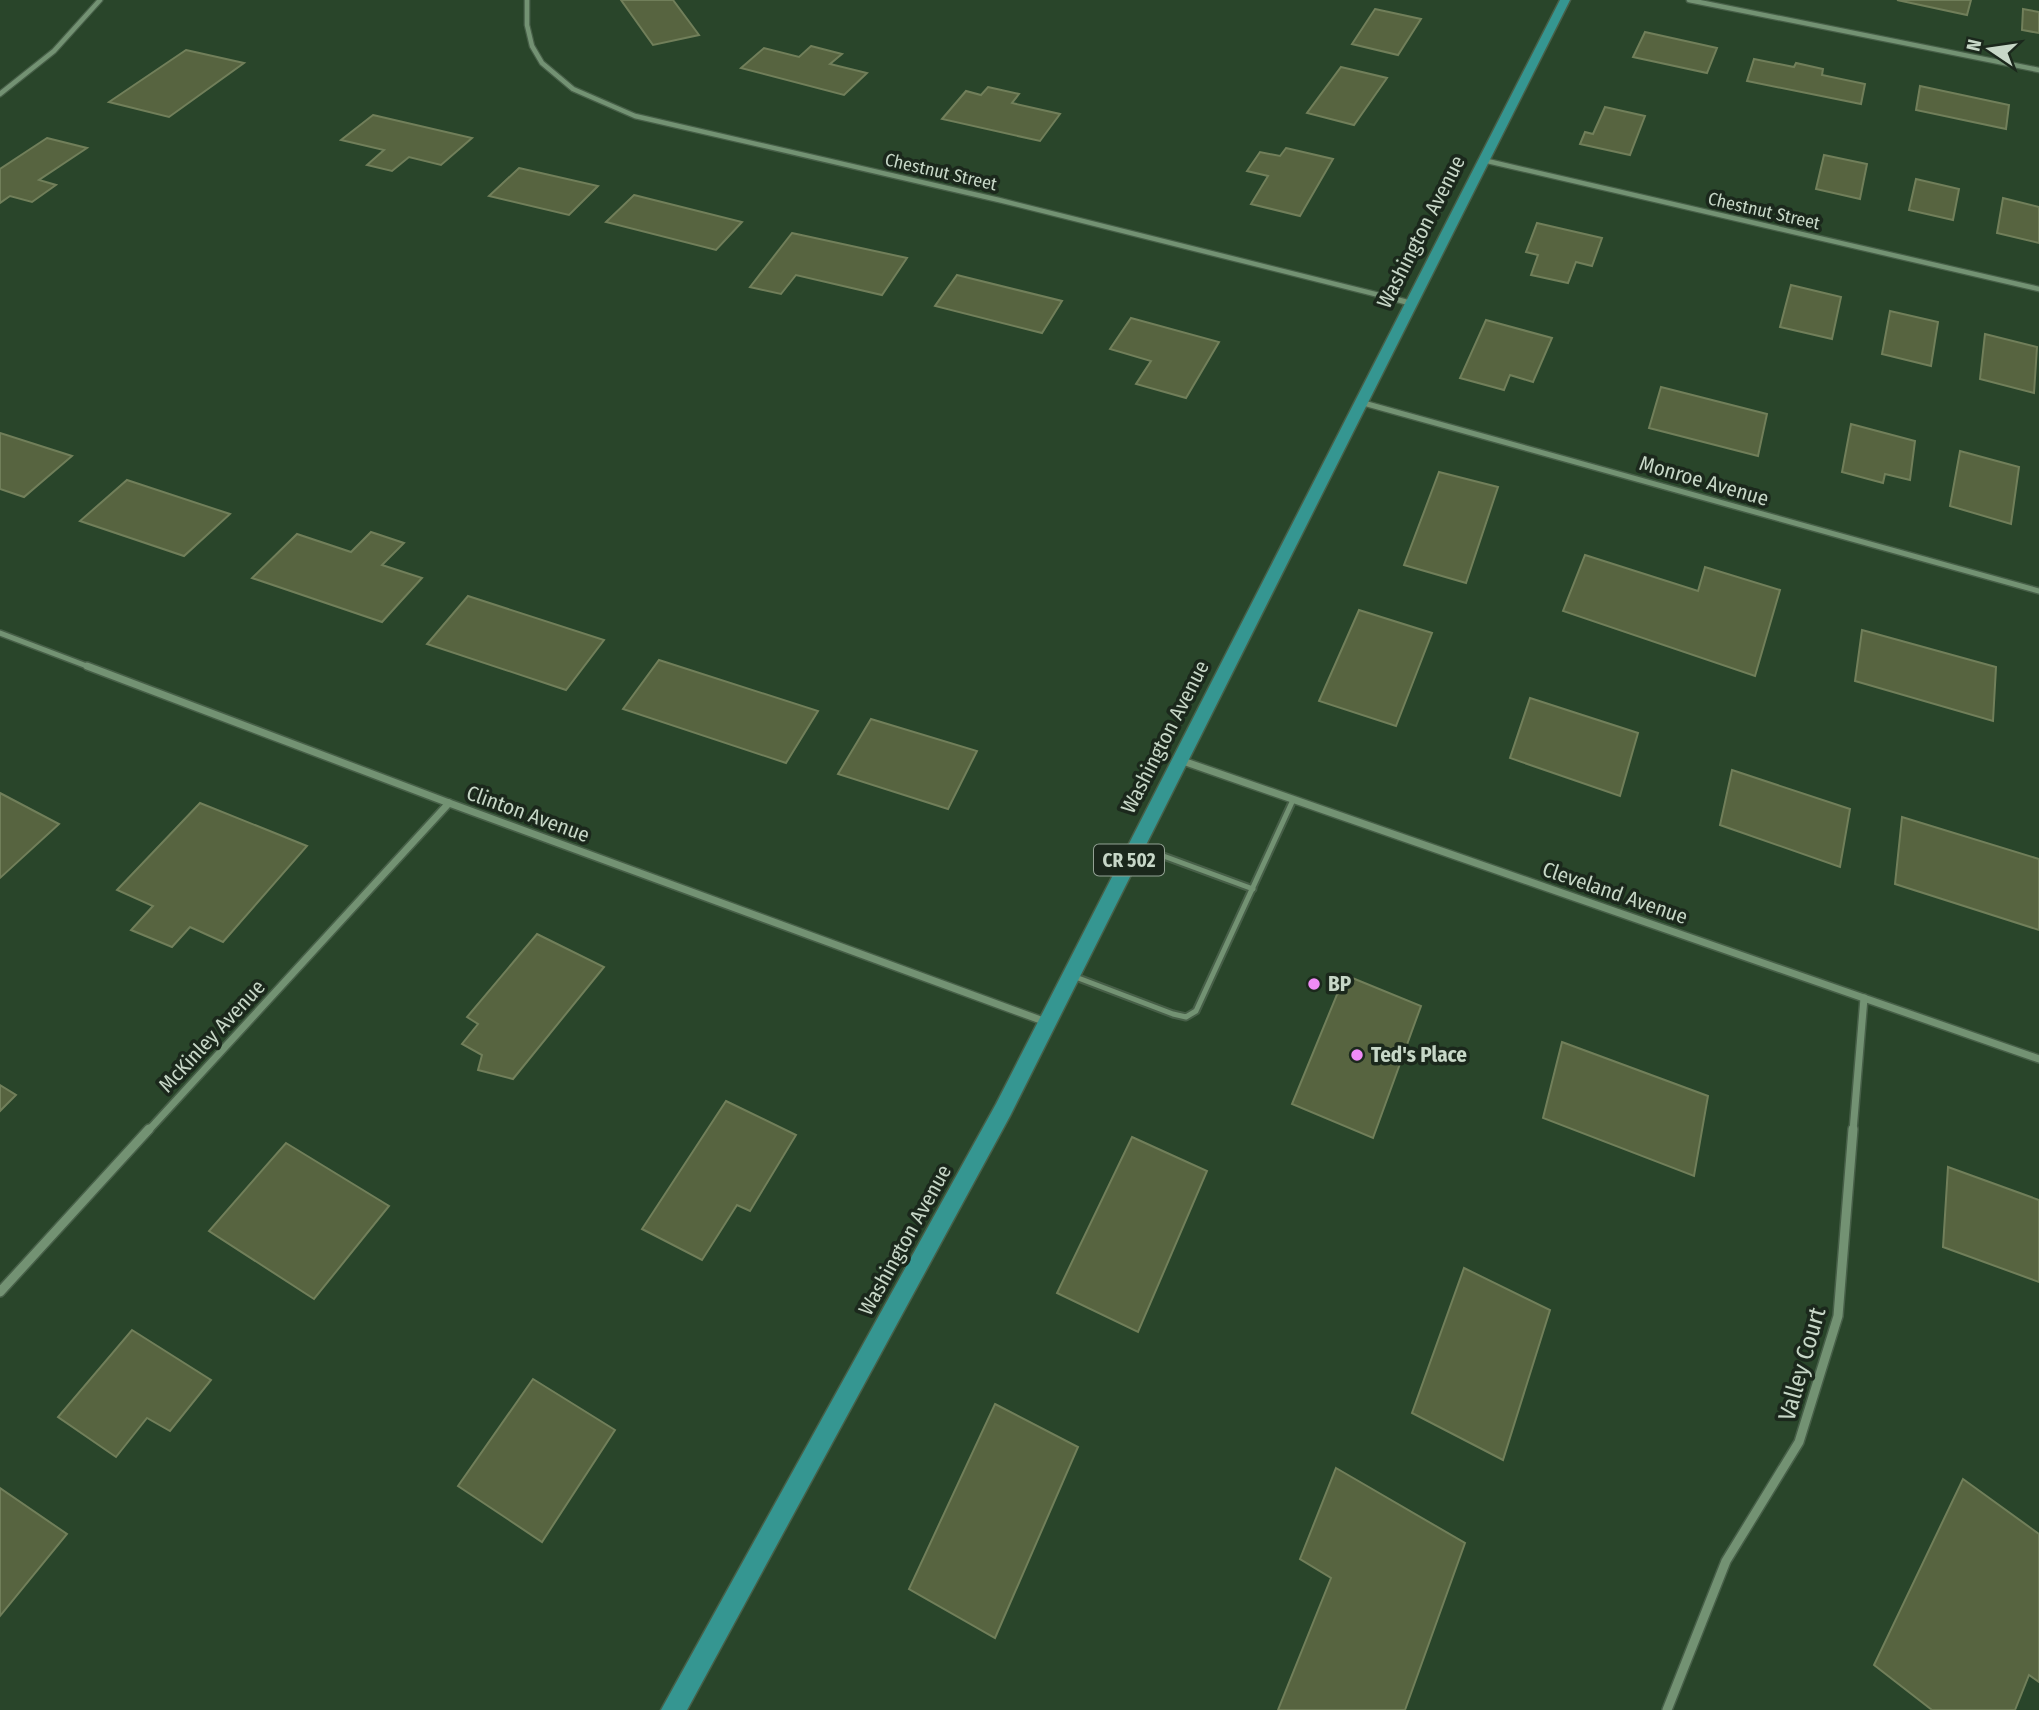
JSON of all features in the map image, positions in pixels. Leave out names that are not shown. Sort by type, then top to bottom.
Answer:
[{"type":"main road","name":"Washington Avenue","points":[[673,1710],[1003,1110],[1565,0]]},
{"type":"street","points":[[0,94],[52,53],[83,22],[100,0]]},
{"type":"street","name":"Chestnut Street","points":[[527,0],[524,20],[528,41],[541,62],[574,89],[635,116],[999,200],[1410,303]]},
{"type":"street","points":[[1689,0],[2039,69]]},
{"type":"street","name":"Chestnut Street","points":[[1483,160],[2039,289]]},
{"type":"street","name":"Monroe Avenue","points":[[1360,402],[2039,590]]},
{"type":"street","name":"Clinton Avenue","points":[[0,633],[449,803],[1046,1023]]},
{"type":"street","name":"Cleveland Avenue","points":[[1179,760],[2039,1059]]},
{"type":"street","name":"McKinley Avenue","points":[[0,1292],[449,803]]},
{"type":"street","name":"Valley Court","points":[[1667,1710],[1726,1561],[1800,1442],[1838,1316],[1864,998]]},
{"type":"lane","points":[[1070,975],[1186,1017],[1196,1012],[1293,800]]},
{"type":"lane","points":[[1136,846],[1253,889]]},
{"type":"building","points":[[621,0],[673,0],[699,35],[653,45]]},
{"type":"building","points":[[1897,0],[1971,0],[1967,15]]},
{"type":"building","points":[[1375,9],[1421,19],[1398,55],[1352,44]]},
{"type":"building","points":[[2023,9],[2039,12],[2039,33],[2022,30]]},
{"type":"building","points":[[1645,32],[1717,48],[1707,73],[1633,57]]},
{"type":"building","points":[[811,46],[842,54],[830,64],[867,73],[844,95],[741,68],[764,48],[799,57]]},
{"type":"building","points":[[186,50],[244,63],[169,117],[109,102]]},
{"type":"building","points":[[1754,59],[1794,67],[1796,63],[1823,69],[1822,75],[1865,84],[1861,104],[1747,81]]},
{"type":"building","points":[[1341,67],[1387,78],[1354,125],[1307,113]]},
{"type":"building","points":[[1920,86],[2009,105],[2006,129],[1916,110]]},
{"type":"building","points":[[988,87],[1019,94],[1012,103],[1060,114],[1040,141],[942,119],[966,91],[981,95]]},
{"type":"building","points":[[1605,107],[1645,116],[1630,155],[1580,144],[1585,132],[1593,134]]},
{"type":"building","points":[[373,115],[472,138],[441,165],[409,157],[392,171],[367,165],[384,150],[341,140]]},
{"type":"building","points":[[47,138],[87,148],[39,180],[56,185],[32,202],[10,196],[0,203],[0,169]]},
{"type":"building","points":[[1286,148],[1333,159],[1300,216],[1251,204],[1268,176],[1247,171],[1260,152],[1280,156]]},
{"type":"building","points":[[1824,155],[1867,164],[1860,199],[1816,189]]},
{"type":"building","points":[[519,168],[598,186],[569,215],[489,196]]},
{"type":"building","points":[[1916,179],[1959,189],[1953,220],[1909,210]]},
{"type":"building","points":[[634,195],[742,222],[716,250],[606,222]]},
{"type":"building","points":[[2003,198],[2039,207],[2039,243],[1997,233]]},
{"type":"building","points":[[1537,223],[1602,238],[1592,266],[1576,262],[1568,283],[1531,275],[1538,255],[1526,252]]},
{"type":"building","points":[[792,233],[907,258],[882,295],[796,275],[781,294],[750,287]]},
{"type":"building","points":[[957,275],[1062,301],[1042,333],[935,306]]},
{"type":"building","points":[[1791,285],[1841,297],[1832,339],[1780,327]]},
{"type":"building","points":[[1890,311],[1938,322],[1931,366],[1882,354]]},
{"type":"building","points":[[1131,318],[1219,342],[1186,398],[1136,384],[1151,361],[1110,349]]},
{"type":"building","points":[[1486,320],[1552,338],[1533,382],[1510,375],[1504,390],[1460,378]]},
{"type":"building","points":[[1985,334],[2037,347],[2034,393],[1980,379]]},
{"type":"building","points":[[1661,387],[1767,414],[1758,456],[1649,428]]},
{"type":"building","points":[[1851,424],[1915,441],[1910,480],[1885,474],[1883,483],[1842,472]]},
{"type":"building","points":[[0,433],[72,456],[24,497],[0,489]]},
{"type":"building","points":[[1960,451],[2019,467],[2011,524],[1950,506]]},
{"type":"building","points":[[1439,472],[1498,487],[1466,583],[1404,565]]},
{"type":"building","points":[[127,480],[230,514],[184,556],[80,521]]},
{"type":"building","points":[[371,532],[404,543],[382,565],[422,578],[382,622],[252,578],[297,534],[351,552]]},
{"type":"building","points":[[1585,555],[1698,591],[1705,567],[1780,590],[1755,676],[1563,611]]},
{"type":"building","points":[[468,596],[604,640],[566,690],[427,644]]},
{"type":"building","points":[[1359,610],[1432,633],[1396,726],[1319,701]]},
{"type":"building","points":[[1862,630],[1996,667],[1993,721],[1855,681]]},
{"type":"building","points":[[659,660],[818,711],[786,763],[623,709]]},
{"type":"building","points":[[1530,698],[1638,733],[1620,796],[1510,758]]},
{"type":"building","points":[[871,719],[977,751],[948,809],[838,774]]},
{"type":"building","points":[[1732,770],[1850,809],[1840,867],[1720,825]]},
{"type":"building","points":[[0,793],[59,824],[0,878]]},
{"type":"building","points":[[200,803],[307,846],[223,942],[190,927],[172,947],[131,930],[153,906],[117,890]]},
{"type":"building","points":[[1902,817],[2039,859],[2039,930],[1895,884]]},
{"type":"building","points":[[537,934],[604,967],[513,1079],[478,1070],[482,1055],[462,1044],[478,1024],[467,1017]]},
{"type":"building","name":"Ted's Place","points":[[1345,975],[1421,1006],[1373,1138],[1292,1104]]},
{"type":"building","points":[[1562,1042],[1708,1096],[1694,1176],[1543,1118]]},
{"type":"building","points":[[0,1085],[16,1095],[0,1111]]},
{"type":"building","points":[[726,1101],[796,1135],[750,1211],[737,1205],[702,1260],[642,1229]]},
{"type":"building","points":[[1132,1137],[1207,1171],[1138,1332],[1057,1293]]},
{"type":"building","points":[[286,1143],[389,1206],[314,1299],[209,1231]]},
{"type":"building","points":[[1948,1167],[2039,1200],[2039,1282],[1943,1247]]},
{"type":"building","points":[[1464,1268],[1550,1310],[1503,1460],[1412,1413]]},
{"type":"building","points":[[132,1330],[211,1380],[170,1431],[147,1418],[116,1457],[58,1417]]},
{"type":"building","points":[[533,1379],[615,1430],[542,1542],[458,1486]]},
{"type":"building","points":[[995,1404],[1078,1447],[995,1638],[909,1589]]},
{"type":"building","points":[[1336,1468],[1465,1543],[1405,1710],[1278,1710],[1331,1578],[1300,1559]]},
{"type":"building","points":[[1963,1479],[2039,1534],[2039,1682],[2029,1675],[2015,1710],[1932,1710],[1874,1665]]},
{"type":"building","points":[[0,1488],[67,1534],[0,1616]]},
{"type":"place","name":"BP","points":[[1314,984]]},
{"type":"place","name":"Ted's Place","points":[[1357,1055]]}]
